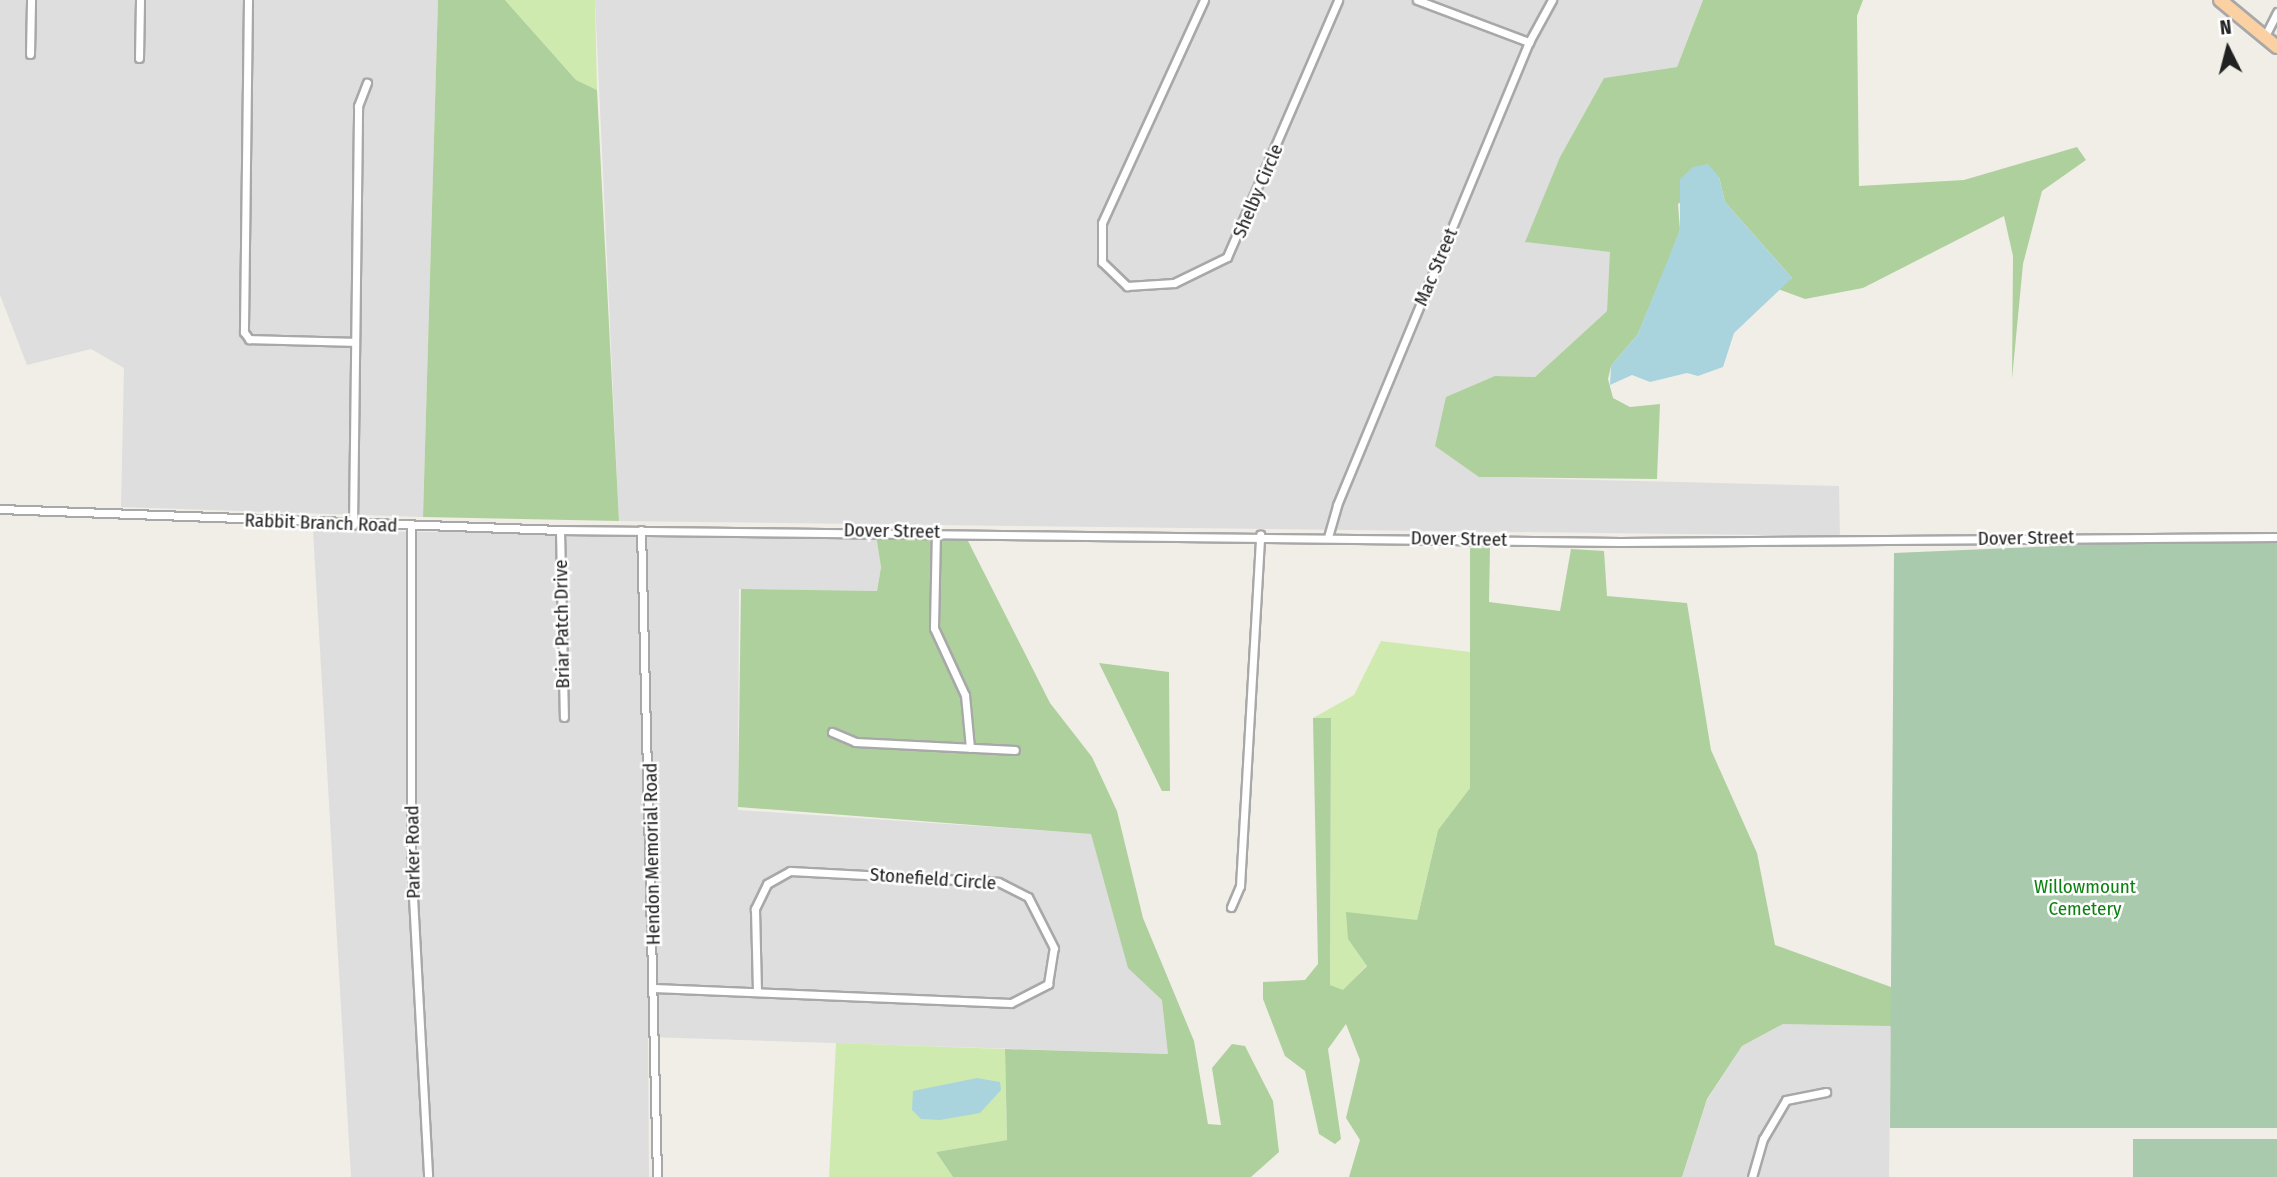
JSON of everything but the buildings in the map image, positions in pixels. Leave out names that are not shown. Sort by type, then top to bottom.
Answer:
[{"type":"main road","points":[[2220,0],[2277,47]]},
{"type":"street","points":[[30,54],[31,0]]},
{"type":"street","points":[[139,58],[140,0]]},
{"type":"street","points":[[248,0],[245,337],[355,342]]},
{"type":"street","name":"Shelby Circle","points":[[1204,0],[1101,223],[1102,262],[1127,286],[1146,289],[1200,275],[1231,251],[1338,0]]},
{"type":"street","points":[[1417,0],[1529,42]]},
{"type":"street","name":"Mac Street","points":[[1328,537],[1336,505],[1529,42],[1552,0]]},
{"type":"street","points":[[2265,36],[2277,12]]},
{"type":"street","points":[[353,525],[358,106],[367,83]]},
{"type":"street","name":"Rabbit Branch Road","points":[[0,509],[353,525],[641,530]]},
{"type":"street","name":"Parker Road","points":[[411,526],[411,860],[428,1177]]},
{"type":"street","name":"Briar Patch Drive","points":[[561,530],[564,717]]},
{"type":"street","name":"Dover Street","points":[[641,530],[936,531],[1620,542],[2277,537]]},
{"type":"street","name":"Hendon Memorial Road","points":[[641,530],[657,1177]]},
{"type":"street","points":[[936,531],[934,628],[965,695],[970,748]]},
{"type":"street","points":[[1231,907],[1240,886],[1260,535]]},
{"type":"street","points":[[832,732],[855,742],[1015,750]]},
{"type":"street","name":"Stonefield Circle","points":[[654,988],[1011,1003],[1037,994],[1048,984],[1054,948],[1028,897],[998,882],[790,871],[767,884],[755,909],[757,992]]},
{"type":"street","points":[[1752,1177],[1763,1139],[1786,1100],[1826,1092]]},
{"type":"shaded area","points":[[0,0],[438,0],[423,517],[121,507],[124,368],[91,349],[27,365],[0,295]]},
{"type":"shaded area","points":[[595,0],[1703,0],[1677,67],[1604,78],[1560,157],[1526,242],[1611,252],[1607,311],[1535,377],[1495,376],[1479,477],[1839,486],[1840,536],[619,521]]},
{"type":"shaded area","points":[[313,531],[876,535],[881,566],[877,591],[739,589],[738,810],[1095,834],[1163,1002],[1169,1054],[648,1037],[649,1177],[351,1177]]},
{"type":"shaded area","points":[[1873,1023],[1891,1026],[1889,1177],[1682,1177],[1707,1100],[1742,1046],[1783,1024]]},
{"type":"green space","points":[[438,0],[505,0],[576,80],[597,90],[619,521],[423,517]]},
{"type":"green space","points":[[505,0],[595,0],[597,90],[576,80]]},
{"type":"green space","points":[[1703,0],[1863,0],[1857,16],[1859,186],[1964,180],[2077,147],[2086,160],[2042,191],[2023,264],[2012,379],[2013,256],[2004,216],[1863,288],[1805,299],[1778,289],[1792,278],[1725,202],[1719,177],[1678,204],[1680,230],[1669,259],[1638,334],[1611,366],[1608,379],[1613,398],[1630,407],[1660,404],[1657,479],[1479,477],[1435,446],[1446,397],[1495,376],[1535,377],[1607,311],[1610,252],[1525,242],[1560,157],[1604,78],[1677,67]]},
{"type":"green space","points":[[876,535],[967,539],[1050,703],[1092,757],[1117,811],[1143,918],[1194,1041],[1208,1124],[1221,1125],[1212,1068],[1232,1044],[1245,1046],[1273,1101],[1279,1152],[1251,1177],[953,1177],[936,1152],[1007,1140],[1005,1049],[1168,1054],[1162,1000],[1128,968],[1091,834],[738,807],[741,589],[877,591],[881,567]]},
{"type":"green space","name":"Willowmount Cemetery","points":[[2150,542],[2277,543],[2277,1128],[1890,1128],[1894,553]]},
{"type":"green space","points":[[1490,547],[1489,602],[1560,611],[1571,549],[1604,551],[1607,596],[1687,603],[1711,750],[1757,853],[1775,945],[1891,987],[1891,1026],[1783,1024],[1742,1046],[1707,1099],[1682,1177],[1349,1177],[1360,1140],[1346,1118],[1360,1060],[1346,1024],[1328,1049],[1341,1139],[1335,1144],[1319,1134],[1305,1071],[1285,1056],[1263,999],[1263,982],[1305,980],[1318,964],[1313,718],[1331,718],[1330,985],[1343,990],[1367,966],[1348,939],[1346,912],[1417,920],[1438,830],[1470,788],[1470,548]]},
{"type":"green space","points":[[1381,641],[1470,652],[1470,788],[1438,830],[1417,920],[1348,939],[1367,965],[1343,991],[1330,985],[1331,718],[1313,718],[1354,695]]},
{"type":"green space","points":[[1099,663],[1169,672],[1170,791],[1162,791]]},
{"type":"green space","points":[[836,1043],[1005,1049],[1007,1140],[936,1152],[953,1177],[829,1177]]},
{"type":"green space","points":[[2133,1139],[2277,1139],[2277,1177],[2133,1177]]},
{"type":"water","points":[[1708,164],[1719,177],[1725,202],[1792,278],[1734,333],[1723,367],[1698,376],[1687,373],[1650,382],[1632,375],[1610,385],[1611,366],[1638,334],[1680,230],[1680,179],[1693,167]]},
{"type":"water","points":[[977,1078],[1000,1082],[1001,1090],[980,1113],[940,1120],[921,1119],[912,1110],[913,1091]]}]
